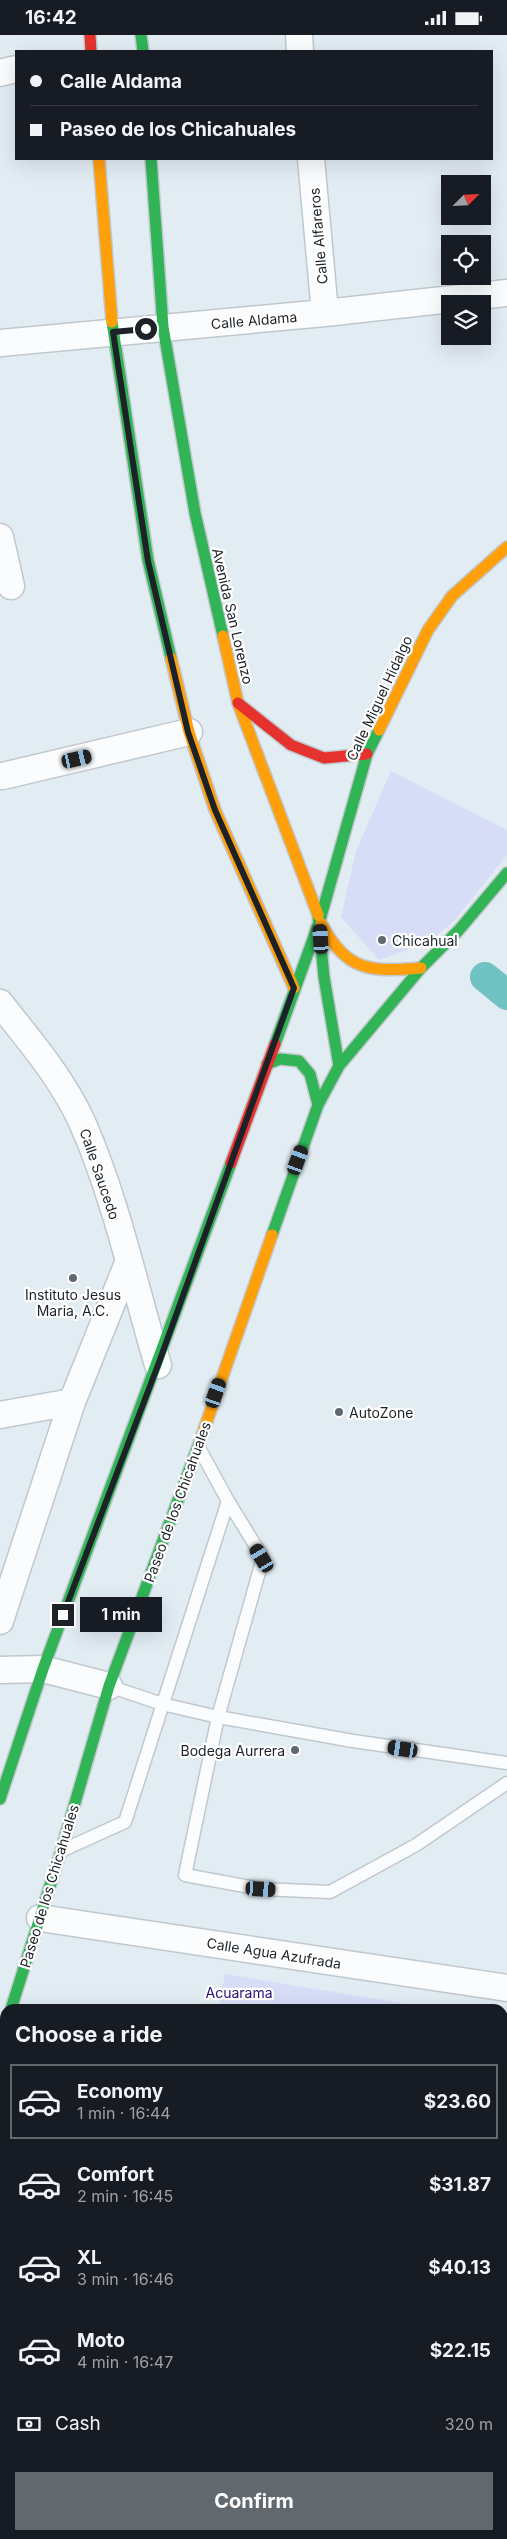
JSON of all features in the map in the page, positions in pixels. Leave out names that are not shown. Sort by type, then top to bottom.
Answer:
[{"type":"main road","points":[[90,35],[90,50]]},
{"type":"main road","points":[[141,35],[143,50]]},
{"type":"main road","points":[[99,160],[113,332],[148,561],[188,732],[215,810],[294,988]]},
{"type":"main road","name":"Avenida San Lorenzo","points":[[151,160],[163,327],[195,513],[238,703],[320,920],[324,977],[339,1066]]},
{"type":"main road","name":"Calle Miguel Hidalgo","points":[[320,920],[366,755],[428,631],[452,596],[507,547]]},
{"type":"main road","points":[[238,703],[291,745],[324,758],[366,755]]},
{"type":"main road","name":"Paseo de los Chicahuales","points":[[13,2004],[110,1686],[198,1445],[318,1105],[339,1066],[421,968],[459,930],[507,873]]},
{"type":"main road","points":[[320,920],[330,943],[345,959],[356,965],[379,971],[421,968]]},
{"type":"main road","points":[[0,1799],[42,1669],[158,1365],[320,920]]},
{"type":"main road","points":[[267,1064],[278,1059],[299,1060],[307,1067],[318,1105]]},
{"type":"street","points":[[299,35],[300,50]]},
{"type":"street","points":[[0,73],[15,69]]},
{"type":"street","name":"Calle Alfareros","points":[[311,160],[326,313]]},
{"type":"street","name":"Calle Aldama","points":[[0,343],[326,313],[507,293]]},
{"type":"street","points":[[0,537],[11,586]]},
{"type":"street","points":[[3,776],[188,732]]},
{"type":"street","name":"Calle Saucedo","points":[[0,1003],[49,1067],[81,1121],[110,1201],[158,1365]]},
{"type":"street","points":[[0,1621],[72,1402],[128,1263]]},
{"type":"street","points":[[0,1415],[72,1402]]},
{"type":"street","points":[[0,1670],[42,1669],[110,1686]]},
{"type":"street","name":"Calle Agua Azufrada","points":[[40,1918],[507,1988]]},
{"type":"lane","points":[[198,1445],[262,1558],[218,1717],[185,1875],[261,1889],[330,1893],[416,1845],[507,1783]]},
{"type":"lane","points":[[61,1851],[125,1821],[228,1501]]},
{"type":"lane","points":[[110,1686],[162,1704],[218,1717],[353,1741],[507,1763]]},
{"type":"green space","points":[[391,771],[507,830],[507,855],[454,921],[428,943],[379,960],[341,917],[356,851]]},
{"type":"green space","name":"Acuarama","points":[[225,1974],[407,2004],[220,2004]]},
{"type":"waterway","points":[[485,977],[507,995]]},
{"type":"traffic: fast","points":[[141,35],[143,50]]},
{"type":"traffic: fast","points":[[151,160],[163,327],[195,513],[223,636]]},
{"type":"traffic: fast","points":[[112,322],[148,560],[171,658]]},
{"type":"traffic: fast","points":[[275,1044],[320,920],[367,754],[379,730]]},
{"type":"traffic: fast","points":[[272,1235],[318,1105],[339,1066],[421,968],[459,930],[507,873]]},
{"type":"traffic: fast","points":[[318,915],[324,977],[339,1066]]},
{"type":"traffic: fast","points":[[267,1064],[280,1059],[299,1061],[310,1074],[318,1105]]},
{"type":"traffic: fast","points":[[0,1799],[43,1669],[231,1163]]},
{"type":"traffic: fast","points":[[13,2004],[61,1851],[109,1686],[200,1441]]},
{"type":"traffic: slow","points":[[99,160],[112,322]]},
{"type":"traffic: slow","points":[[379,730],[428,630],[452,596],[507,547]]},
{"type":"traffic: slow","points":[[223,636],[238,703],[318,915]]},
{"type":"traffic: slow","points":[[171,658],[189,732],[215,810],[294,988]]},
{"type":"traffic: slow","points":[[321,923],[340,951],[351,960],[362,965],[388,970],[421,968]]},
{"type":"traffic: slow","points":[[200,1441],[272,1235]]},
{"type":"traffic: jam","points":[[90,35],[91,50]]},
{"type":"traffic: jam","points":[[238,703],[291,745],[324,758],[367,754]]},
{"type":"traffic: jam","points":[[231,1163],[275,1044]]},
{"type":"place","name":"Chicahual","points":[[382,940]]},
{"type":"place","name":"Instituto Jesus Maria, A.C.","points":[[73,1278]]},
{"type":"place","name":"AutoZone","points":[[339,1412]]},
{"type":"place","name":"Bodega Aurrera","points":[[295,1750]]},
{"type":"route","points":[[63,1615],[158,1365],[294,988],[215,810],[188,732],[148,561],[113,332],[146,329]]}]
